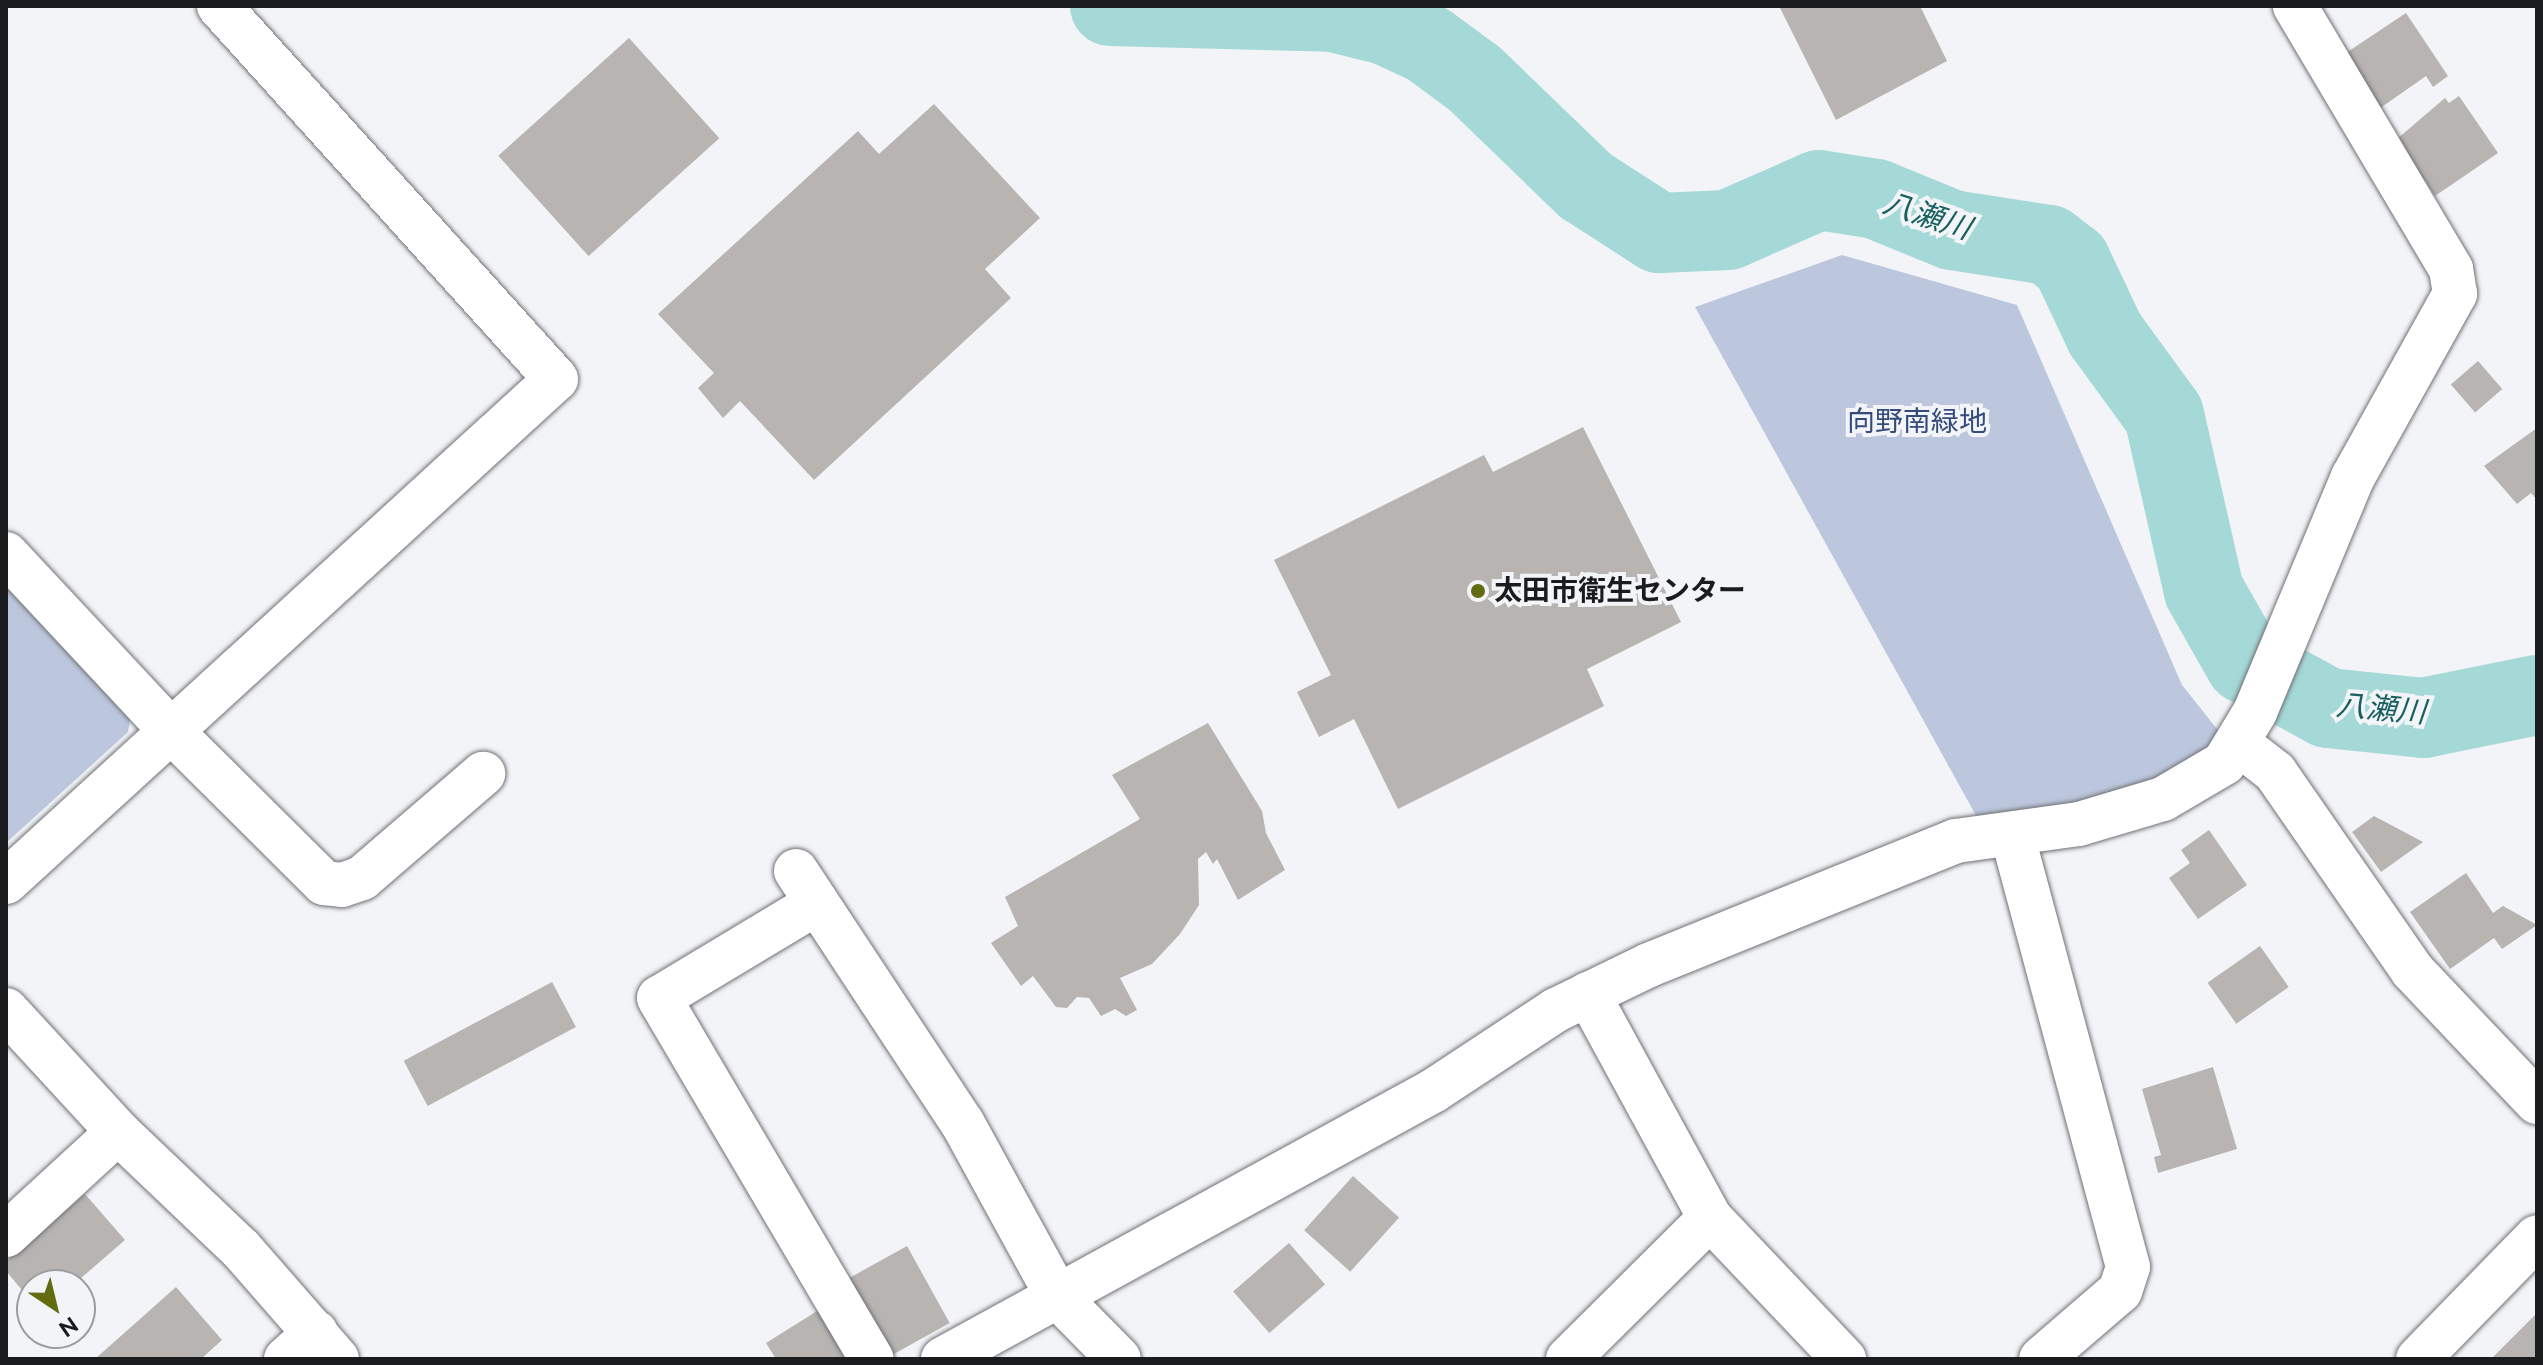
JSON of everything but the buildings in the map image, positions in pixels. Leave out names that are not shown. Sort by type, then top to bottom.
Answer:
[{"type":"street","points":[[6,882],[172,732],[359,555],[556,379],[219,6]]},
{"type":"street","points":[[943,1359],[1433,1091],[1588,994],[1956,841],[2079,824],[2163,799],[2224,763],[2247,728],[2353,477],[2455,294],[2451,269],[2295,6]]},
{"type":"street","points":[[6,554],[172,732],[324,883],[342,885],[362,878],[483,774]]},
{"type":"street","points":[[2247,728],[2412,970],[2537,1102]]},
{"type":"street","points":[[2012,834],[2128,1267],[2120,1291],[2041,1359]]},
{"type":"street","points":[[872,1359],[659,998],[807,887],[963,1124],[1057,1296],[1119,1359]]},
{"type":"street","points":[[1588,994],[1710,1218],[1844,1359]]},
{"type":"street","points":[[6,1010],[118,1132],[241,1249],[313,1350]]},
{"type":"street","points":[[6,1235],[118,1132]]},
{"type":"street","points":[[1568,1359],[1710,1218]]},
{"type":"street","points":[[2418,1359],[2537,1237]]},
{"type":"green space","name":"向野南緑地","points":[[1842,255],[2017,305],[2182,685],[2225,739],[2206,756],[2105,800],[1979,821],[1695,307]]},
{"type":"green space","points":[[6,584],[131,715],[128,732],[6,843]]},
{"type":"waterway","name":"八瀬川","points":[[1110,6],[1333,12],[1386,25],[1429,45],[1474,78],[1586,186],[1659,233],[1728,230],[1819,190],[1876,199],[1952,230],[2049,245],[2071,262],[2105,334],[2164,415],[2204,591],[2245,663],[2328,708],[2423,718],[2537,695]]},
{"type":"place","name":"太田市衛生センター","points":[[1478,591]]}]
